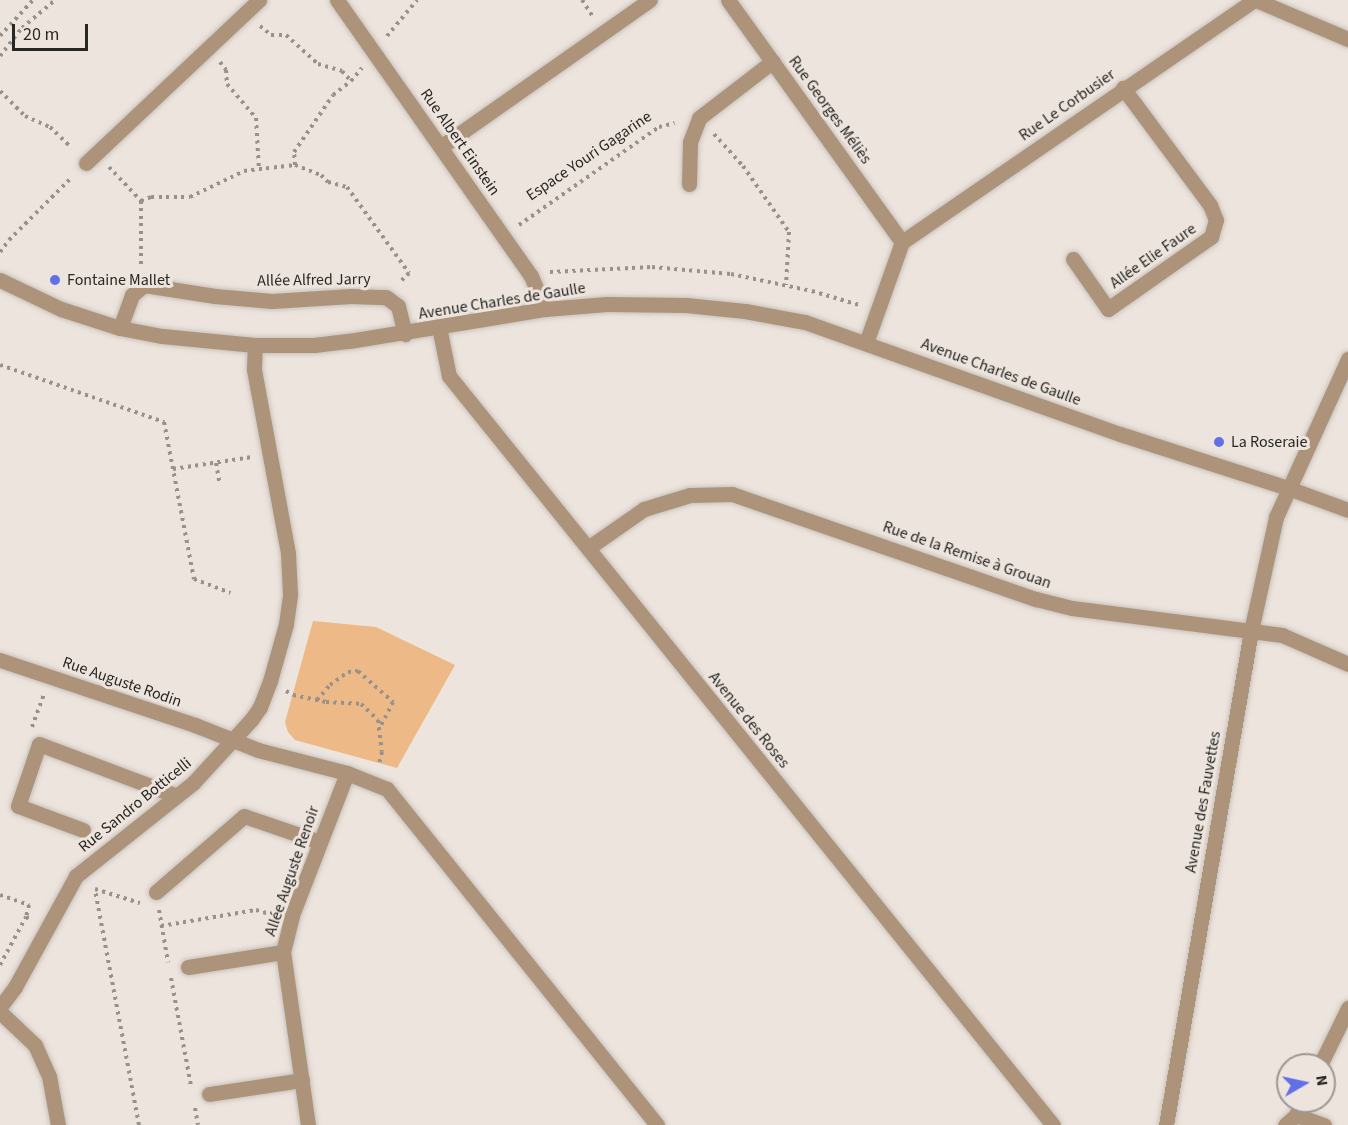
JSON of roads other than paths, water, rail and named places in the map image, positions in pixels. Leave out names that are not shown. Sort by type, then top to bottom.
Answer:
[{"type":"street","points":[[91,158],[259,0]]},
{"type":"street","name":"Rue Albert Einstein","points":[[337,0],[375,50],[531,276],[545,309]]},
{"type":"street","points":[[442,146],[650,0]]},
{"type":"street","name":"Rue Georges Méliès","points":[[728,0],[902,242]]},
{"type":"street","points":[[1255,0],[1348,39]]},
{"type":"street","name":"Rue Le Corbusier","points":[[902,242],[1123,88],[1255,0]]},
{"type":"street","points":[[689,184],[690,142],[699,117],[773,61]]},
{"type":"street","name":"Allée Elie Faure","points":[[1073,259],[1108,309],[1211,237],[1216,220],[1210,205],[1123,88]]},
{"type":"street","points":[[866,343],[902,242]]},
{"type":"street","name":"Avenue Charles de Gaulle","points":[[0,280],[61,309],[120,328],[162,336],[255,345],[314,345],[405,334],[545,309],[640,303],[698,306],[805,322],[1120,434],[1288,488],[1348,510]]},
{"type":"street","name":"Allée Alfred Jarry","points":[[120,328],[132,295],[144,285],[215,296],[272,301],[351,296],[387,297],[398,306],[405,334]]},
{"type":"street","name":"Avenue des Roses","points":[[439,327],[449,376],[1053,1125]]},
{"type":"street","name":"Rue Sandro Botticelli","points":[[0,1007],[15,987],[76,876],[193,783],[260,707],[286,624],[290,594],[288,553],[254,369],[255,345]]},
{"type":"street","name":"Avenue des Fauvettes","points":[[1166,1125],[1251,631],[1275,517],[1348,359]]},
{"type":"street","name":"Rue de la Remise à Grouan","points":[[588,548],[644,509],[690,495],[732,494],[1036,599],[1083,609],[1282,635],[1348,664]]},
{"type":"street","name":"Rue Auguste Rodin","points":[[0,660],[195,725],[232,741],[347,773],[387,789],[657,1125]]},
{"type":"street","points":[[83,830],[18,806],[39,744],[177,796]]},
{"type":"street","name":"Allée Auguste Renoir","points":[[308,1125],[283,952],[291,921],[347,773]]},
{"type":"street","points":[[152,899],[244,816],[320,842]]},
{"type":"street","points":[[188,967],[283,952]]},
{"type":"street","points":[[1326,1053],[1348,1008]]},
{"type":"street","points":[[0,1011],[35,1045],[50,1076],[57,1125]]},
{"type":"street","points":[[209,1094],[302,1080]]},
{"type":"street","points":[[1295,1114],[1324,1125]]},
{"type":"place","name":"Fontaine Mallet","points":[[55,280]]},
{"type":"place","name":"La Roseraie","points":[[1219,442]]}]
